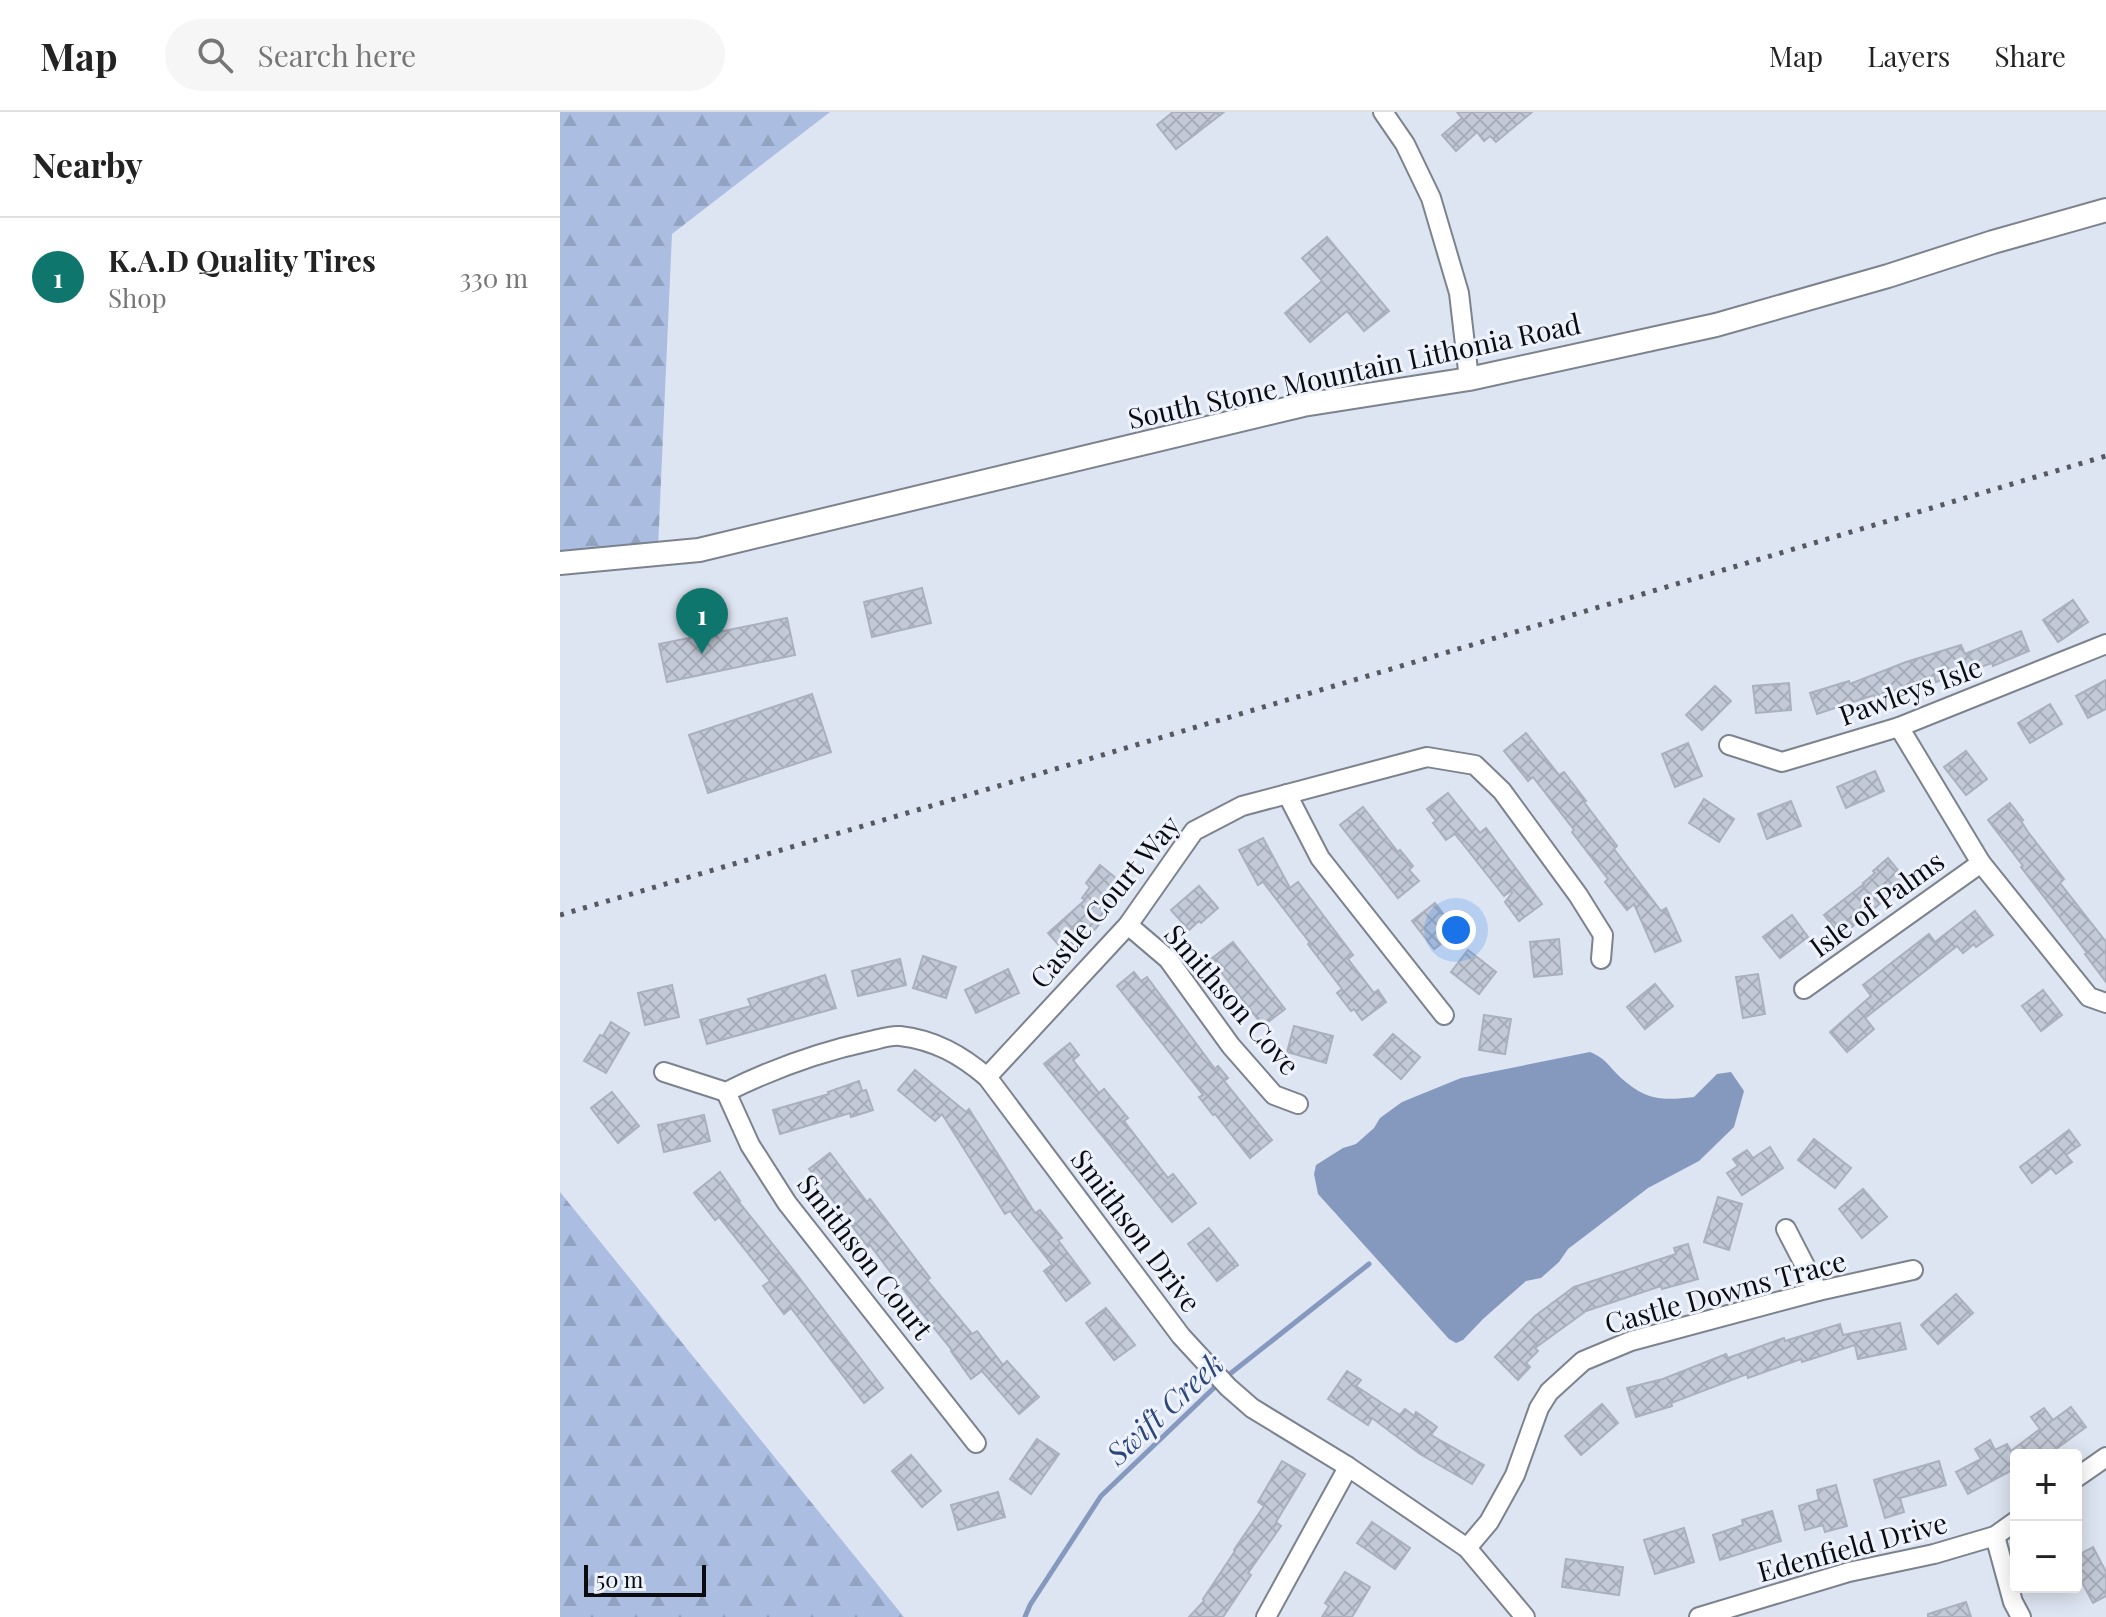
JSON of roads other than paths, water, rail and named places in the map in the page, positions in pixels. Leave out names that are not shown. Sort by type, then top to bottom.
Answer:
[{"type":"main road","name":"South Stone Mountain Lithonia Road","points":[[560,563],[699,550],[1303,405],[1469,379],[1716,325],[2106,210]]},
{"type":"street","points":[[1383,112],[1405,144],[1431,198],[1459,293],[1469,379]]},
{"type":"street","name":"Pawleys Isle","points":[[1729,745],[1782,762],[1899,727],[2106,644]]},
{"type":"street","points":[[1899,727],[1981,863],[2089,997],[2106,1003]]},
{"type":"street","name":"Castle Court Way","points":[[987,1077],[1128,925],[1194,831],[1242,806],[1427,757],[1475,765],[1502,791],[1578,895],[1603,935],[1601,959]]},
{"type":"street","points":[[1287,794],[1320,858],[1444,1015]]},
{"type":"street","name":"Isle of Palms","points":[[1804,989],[1981,863]]},
{"type":"street","name":"Smithson Cove","points":[[1128,925],[1168,959],[1231,1046],[1274,1095],[1298,1104]]},
{"type":"street","name":"Smithson Drive","points":[[726,1092],[765,1073],[830,1050],[898,1035],[941,1046],[966,1059],[987,1077],[1181,1336],[1228,1387],[1252,1408],[1347,1466],[1467,1548],[1525,1617]]},
{"type":"street","points":[[664,1072],[726,1092]]},
{"type":"street","name":"Smithson Court","points":[[726,1092],[750,1145],[787,1203],[976,1443]]},
{"type":"street","points":[[1786,1229],[1818,1291]]},
{"type":"street","name":"Castle Downs Trace","points":[[1467,1548],[1489,1522],[1515,1475],[1539,1408],[1549,1392],[1583,1361],[1631,1341],[1818,1291],[1913,1270]]},
{"type":"street","points":[[2082,1474],[2106,1457]]},
{"type":"street","points":[[1266,1617],[1347,1466]]},
{"type":"street","name":"Edenfield Drive","points":[[1699,1617],[1849,1572],[1934,1554],[1995,1536],[2010,1525]]},
{"type":"street","points":[[1995,1536],[2013,1602],[2021,1617]]},
{"type":"waterway","name":"Swift Creek","points":[[1226,1377],[1369,1264]]},
{"type":"waterway","name":"Swift Creek","points":[[1025,1617],[1101,1496],[1218,1384]]},
{"type":"railway","points":[[560,915],[2106,456]]},
{"type":"place","name":"K.A.D Quality Tires","points":[[702,654]]}]
